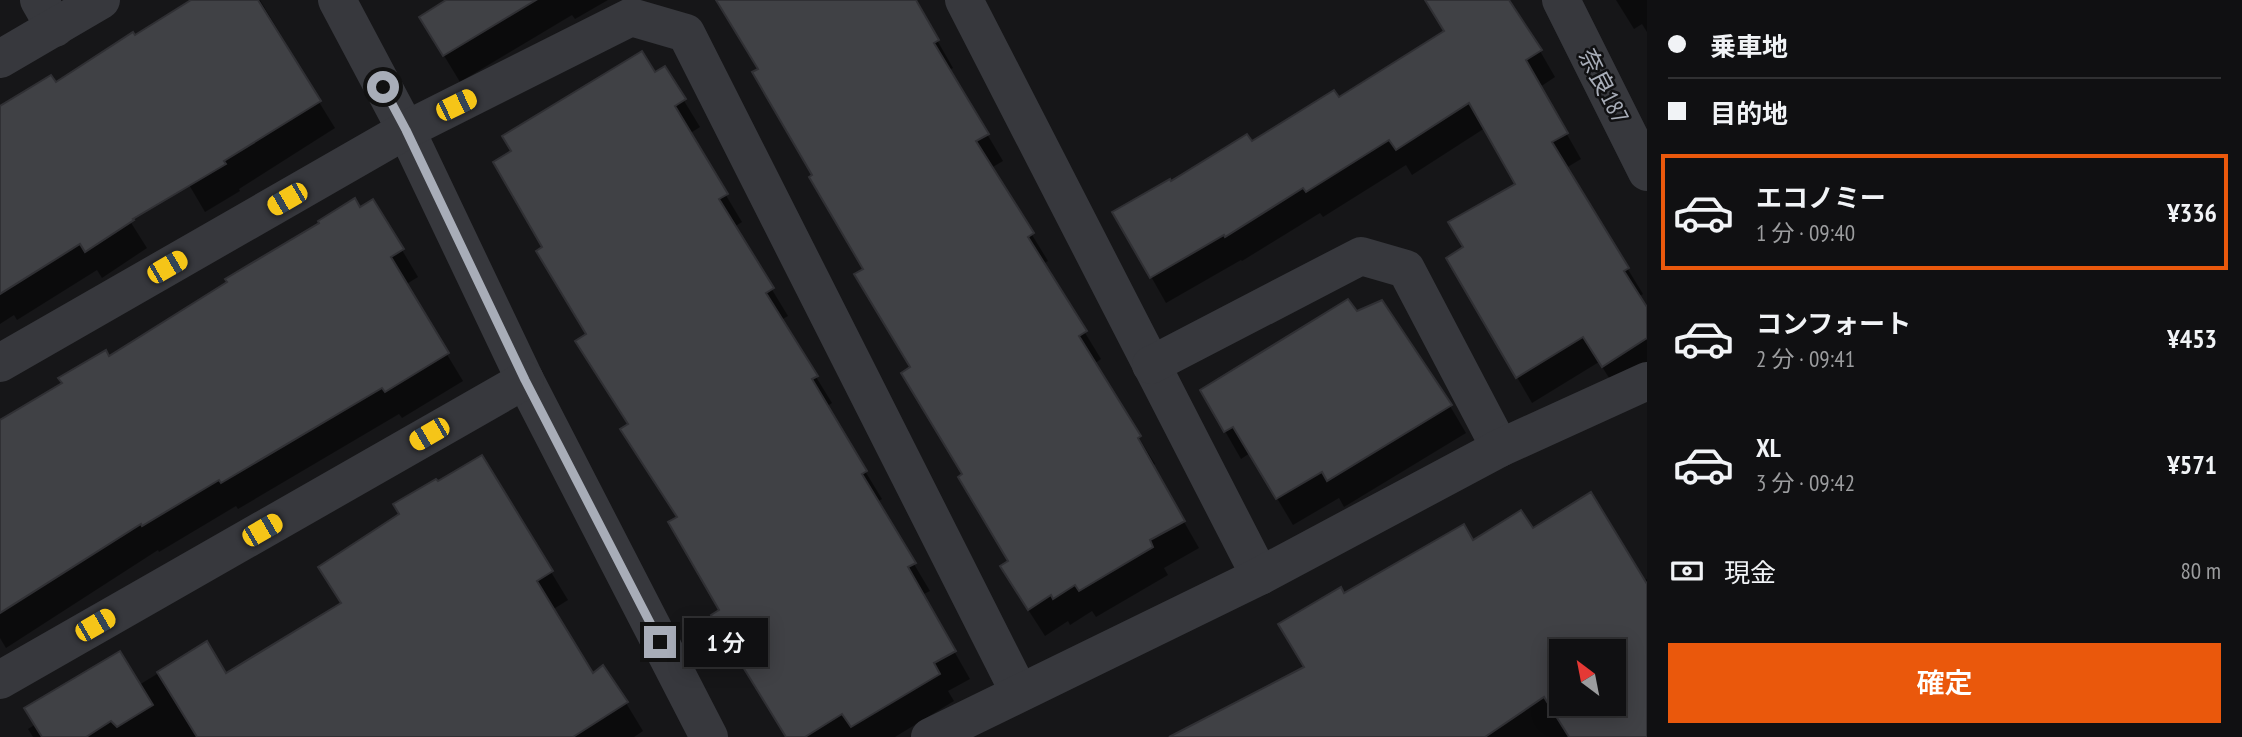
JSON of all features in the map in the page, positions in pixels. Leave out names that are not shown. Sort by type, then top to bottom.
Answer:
[{"type":"street","points":[[0,59],[47,14],[101,0]]},
{"type":"street","points":[[337,0],[406,130],[525,380],[709,737]]},
{"type":"street","points":[[964,0],[1260,576]]},
{"type":"street","name":"奈良187","points":[[1561,0],[1647,172]]},
{"type":"street","points":[[0,363],[406,130],[631,18],[686,33],[1019,692]]},
{"type":"street","points":[[1151,365],[1361,256],[1406,269],[1500,448]]},
{"type":"street","points":[[0,680],[525,380]]},
{"type":"street","points":[[930,737],[1260,576],[1500,448],[1647,380]]},
{"type":"building","points":[[191,0],[258,0],[321,101],[85,252],[80,244],[0,294],[0,106],[51,75],[56,82],[133,32],[135,35]]},
{"type":"building","points":[[446,0],[536,0],[443,56],[419,17]]},
{"type":"building","points":[[716,0],[916,0],[939,40],[934,43],[989,134],[976,141],[1034,233],[1028,237],[1087,331],[1079,336],[1141,436],[1138,438],[1185,521],[1150,540],[1153,547],[1079,591],[1075,585],[1053,599],[1051,595],[1028,610],[1000,566],[1008,561],[958,477],[962,474],[901,373],[910,367],[854,274],[863,269],[752,72],[758,69]]},
{"type":"building","points":[[1425,0],[1509,0],[1542,50],[1526,60],[1568,133],[1552,142],[1629,268],[1624,271],[1647,307],[1647,338],[1602,367],[1583,337],[1516,378],[1446,258],[1463,247],[1448,222],[1515,184],[1469,103],[1396,150],[1389,140],[1306,192],[1303,188],[1225,237],[1224,235],[1150,278],[1112,212],[1170,179],[1171,181],[1247,134],[1252,141],[1334,90],[1339,97],[1444,31]]},
{"type":"building","points":[[642,51],[655,72],[665,66],[686,99],[675,106],[728,194],[719,199],[774,288],[766,293],[818,376],[812,379],[867,471],[862,474],[916,563],[908,567],[956,651],[934,663],[940,674],[851,727],[842,714],[805,737],[786,737],[711,615],[719,610],[668,522],[677,517],[620,429],[628,424],[575,341],[586,334],[536,251],[542,247],[493,162],[511,151],[502,136]]},
{"type":"building","points":[[355,198],[360,207],[373,199],[404,249],[391,257],[449,353],[385,392],[382,388],[221,483],[219,480],[142,526],[141,524],[0,613],[0,420],[62,383],[58,378],[106,350],[109,356],[227,282],[225,279],[319,223],[318,221]]},
{"type":"building","points":[[1348,299],[1357,311],[1382,300],[1452,405],[1327,481],[1322,472],[1276,499],[1233,427],[1224,432],[1200,390]]},
{"type":"building","points":[[482,455],[553,571],[537,581],[593,673],[603,665],[628,702],[573,737],[197,737],[157,672],[207,641],[226,673],[341,603],[318,567],[399,514],[393,504]]},
{"type":"building","points":[[1591,492],[1647,584],[1647,737],[1569,737],[1556,716],[1626,716],[1626,639],[1549,639],[1549,705],[1544,697],[1485,737],[1169,737],[1304,667],[1278,624],[1341,587],[1344,593],[1464,524],[1473,540],[1521,510],[1533,528]]},
{"type":"building","points":[[120,651],[153,705],[117,727],[111,721],[86,737],[42,737],[24,708]]},
{"type":"route","points":[[383,87],[525,380],[660,642]]}]
